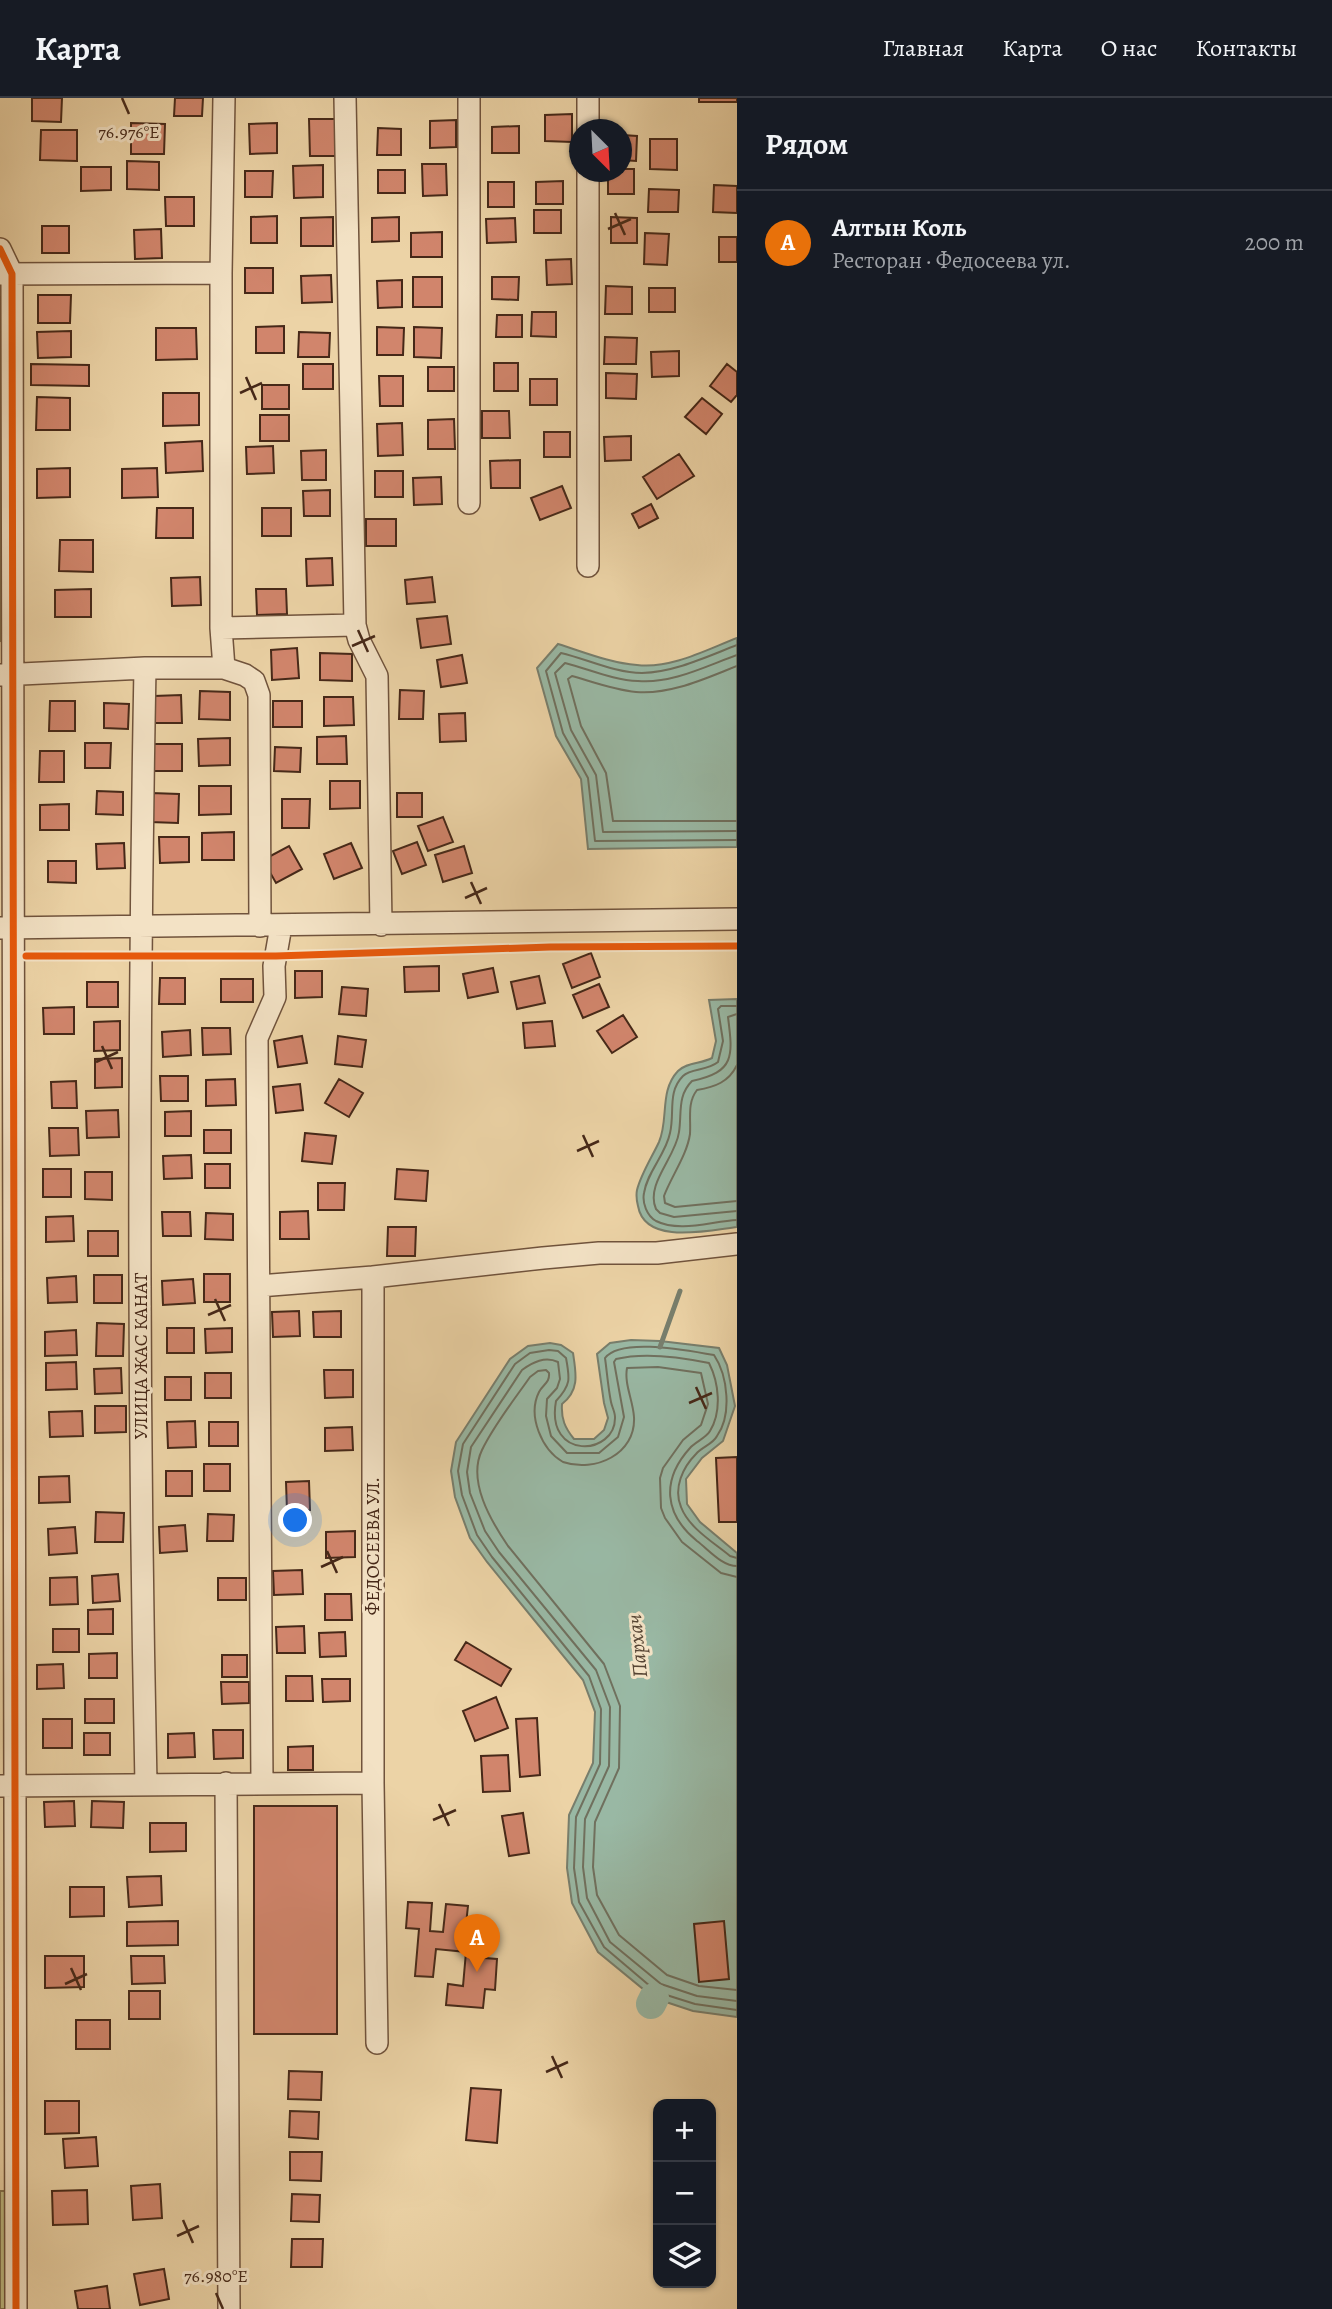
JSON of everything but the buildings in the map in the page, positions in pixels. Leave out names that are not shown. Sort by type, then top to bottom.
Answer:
[{"type":"street","points":[[224,98],[221,273],[221,628],[224,668]]},
{"type":"street","points":[[345,98],[355,625],[359,640],[377,676],[381,925]]},
{"type":"street","points":[[469,98],[469,503]]},
{"type":"street","points":[[588,98],[588,119]]},
{"type":"street","points":[[588,182],[589,566]]},
{"type":"street","points":[[0,249],[6,274],[8,2170],[16,2309]]},
{"type":"street","points":[[6,274],[221,273]]},
{"type":"street","points":[[221,628],[355,625]]},
{"type":"street","points":[[6,675],[145,668],[224,668],[246,675],[254,681],[258,695],[275,997],[257,1038],[262,1784]]},
{"type":"street","name":"УЛИЦА ЖАС КАНАТ","points":[[145,668],[141,927],[141,1388],[146,1784]]},
{"type":"street","points":[[7,928],[737,919]]},
{"type":"street","points":[[259,1286],[599,1253],[657,1253],[737,1244]]},
{"type":"street","name":"ФЕДОСЕЕВА УЛ.","points":[[373,1277],[373,1783],[377,2043]]},
{"type":"street","points":[[226,1783],[229,2309]]},
{"type":"street","points":[[8,1786],[373,1783]]},
{"type":"shaded area","points":[[0,297],[2,298],[7,642],[0,641]]},
{"type":"shaded area","points":[[0,2191],[5,2191],[6,2309],[0,2309]]},
{"type":"water","points":[[737,638],[737,847],[588,849],[581,779],[556,736],[537,668],[558,644],[617,662],[650,665],[688,658]]},
{"type":"water","points":[[737,999],[737,1227],[680,1233],[653,1227],[643,1219],[638,1206],[637,1190],[662,1133],[668,1087],[682,1068],[712,1058],[716,1041],[709,1000]]},
{"type":"water","points":[[631,1340],[719,1348],[727,1365],[735,1406],[723,1441],[702,1458],[686,1479],[687,1504],[700,1522],[737,1553],[737,2017],[693,2011],[654,1998],[598,1952],[572,1903],[567,1868],[569,1815],[593,1763],[595,1712],[583,1680],[470,1538],[455,1497],[451,1471],[456,1442],[510,1359],[528,1346],[550,1343],[561,1345],[573,1353],[575,1381],[572,1393],[562,1404],[563,1419],[574,1439],[594,1439],[604,1430],[608,1418],[597,1354],[610,1343]]},
{"type":"waterway","name":"Пархач","points":[[660,1347],[680,1291]]},
{"type":"waterway","name":"Пархач","points":[[651,2004],[654,1998]]},
{"type":"cycle path","points":[[0,249],[12,274],[16,2309]]},
{"type":"cycle path","points":[[26,956],[276,956],[550,947],[737,946]]},
{"type":"place","name":"Алтын Коль","points":[[477,1972]]}]
